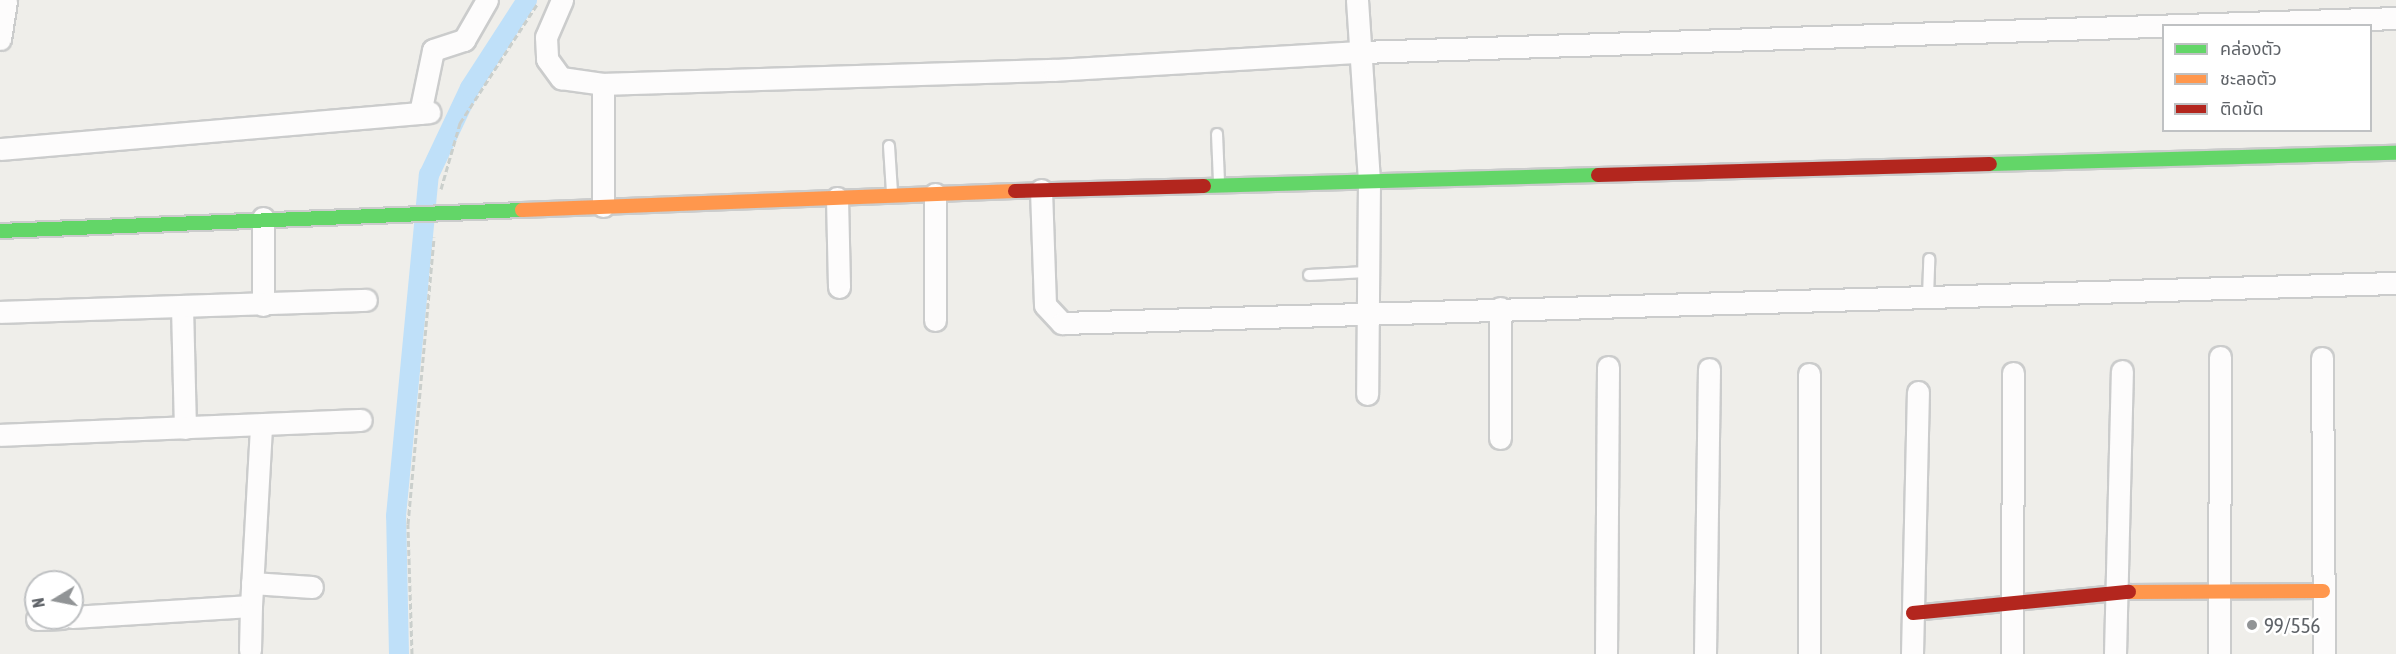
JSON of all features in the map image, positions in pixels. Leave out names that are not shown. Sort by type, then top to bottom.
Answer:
[{"type":"street","points":[[0,39],[6,0]]},
{"type":"street","points":[[0,149],[424,112],[433,50],[464,40],[487,0]]},
{"type":"street","points":[[562,0],[546,37],[547,58],[561,78],[603,84],[1054,70],[1361,52],[2162,26]]},
{"type":"street","points":[[1357,0],[1369,182],[1366,272],[1367,394]]},
{"type":"street","points":[[2213,24],[2396,18]]},
{"type":"street","points":[[603,84],[603,206]]},
{"type":"street","points":[[0,231],[262,218],[1041,190],[2396,153]]},
{"type":"street","points":[[1041,190],[1046,305],[1055,320],[2396,283]]},
{"type":"street","points":[[934,194],[935,320]]},
{"type":"street","points":[[837,198],[839,287]]},
{"type":"street","points":[[262,218],[263,305]]},
{"type":"street","points":[[0,312],[366,300]]},
{"type":"street","points":[[182,306],[185,428]]},
{"type":"street","points":[[1500,308],[1500,438]]},
{"type":"street","points":[[2219,654],[2220,357]]},
{"type":"street","points":[[2322,358],[2324,654]]},
{"type":"street","points":[[1606,654],[1608,367]]},
{"type":"street","points":[[1705,654],[1709,369]]},
{"type":"street","points":[[2115,654],[2122,370]]},
{"type":"street","points":[[2012,654],[2013,373]]},
{"type":"street","points":[[1809,374],[1809,654]]},
{"type":"street","points":[[1912,654],[1918,392]]},
{"type":"street","points":[[0,435],[361,420]]},
{"type":"street","points":[[250,650],[261,424]]},
{"type":"street","points":[[252,583],[312,587]]},
{"type":"street","points":[[1913,613],[2011,600],[2117,592],[2220,589],[2323,591]]},
{"type":"street","points":[[84,616],[251,606]]},
{"type":"lane","points":[[1217,134],[1219,185]]},
{"type":"lane","points":[[889,146],[892,196]]},
{"type":"lane","points":[[1928,297],[1929,259]]},
{"type":"lane","points":[[1309,274],[1366,272]]},
{"type":"path","points":[[439,196],[460,123],[540,0]]},
{"type":"path","points":[[412,654],[408,524],[435,231]]},
{"type":"waterway","points":[[399,654],[396,516],[429,175],[470,88],[527,0]]},
{"type":"traffic: fast","points":[[1990,164],[2396,153]]},
{"type":"traffic: fast","points":[[1204,186],[1598,175]]},
{"type":"traffic: fast","points":[[0,231],[522,210]]},
{"type":"traffic: slow","points":[[522,210],[1015,191]]},
{"type":"traffic: slow","points":[[2129,592],[2323,591]]},
{"type":"traffic: jam","points":[[1598,175],[1990,164]]},
{"type":"traffic: jam","points":[[1015,191],[1204,186]]},
{"type":"traffic: jam","points":[[1913,613],[2129,592]]},
{"type":"place","name":"99/556","points":[[2252,625]]}]
